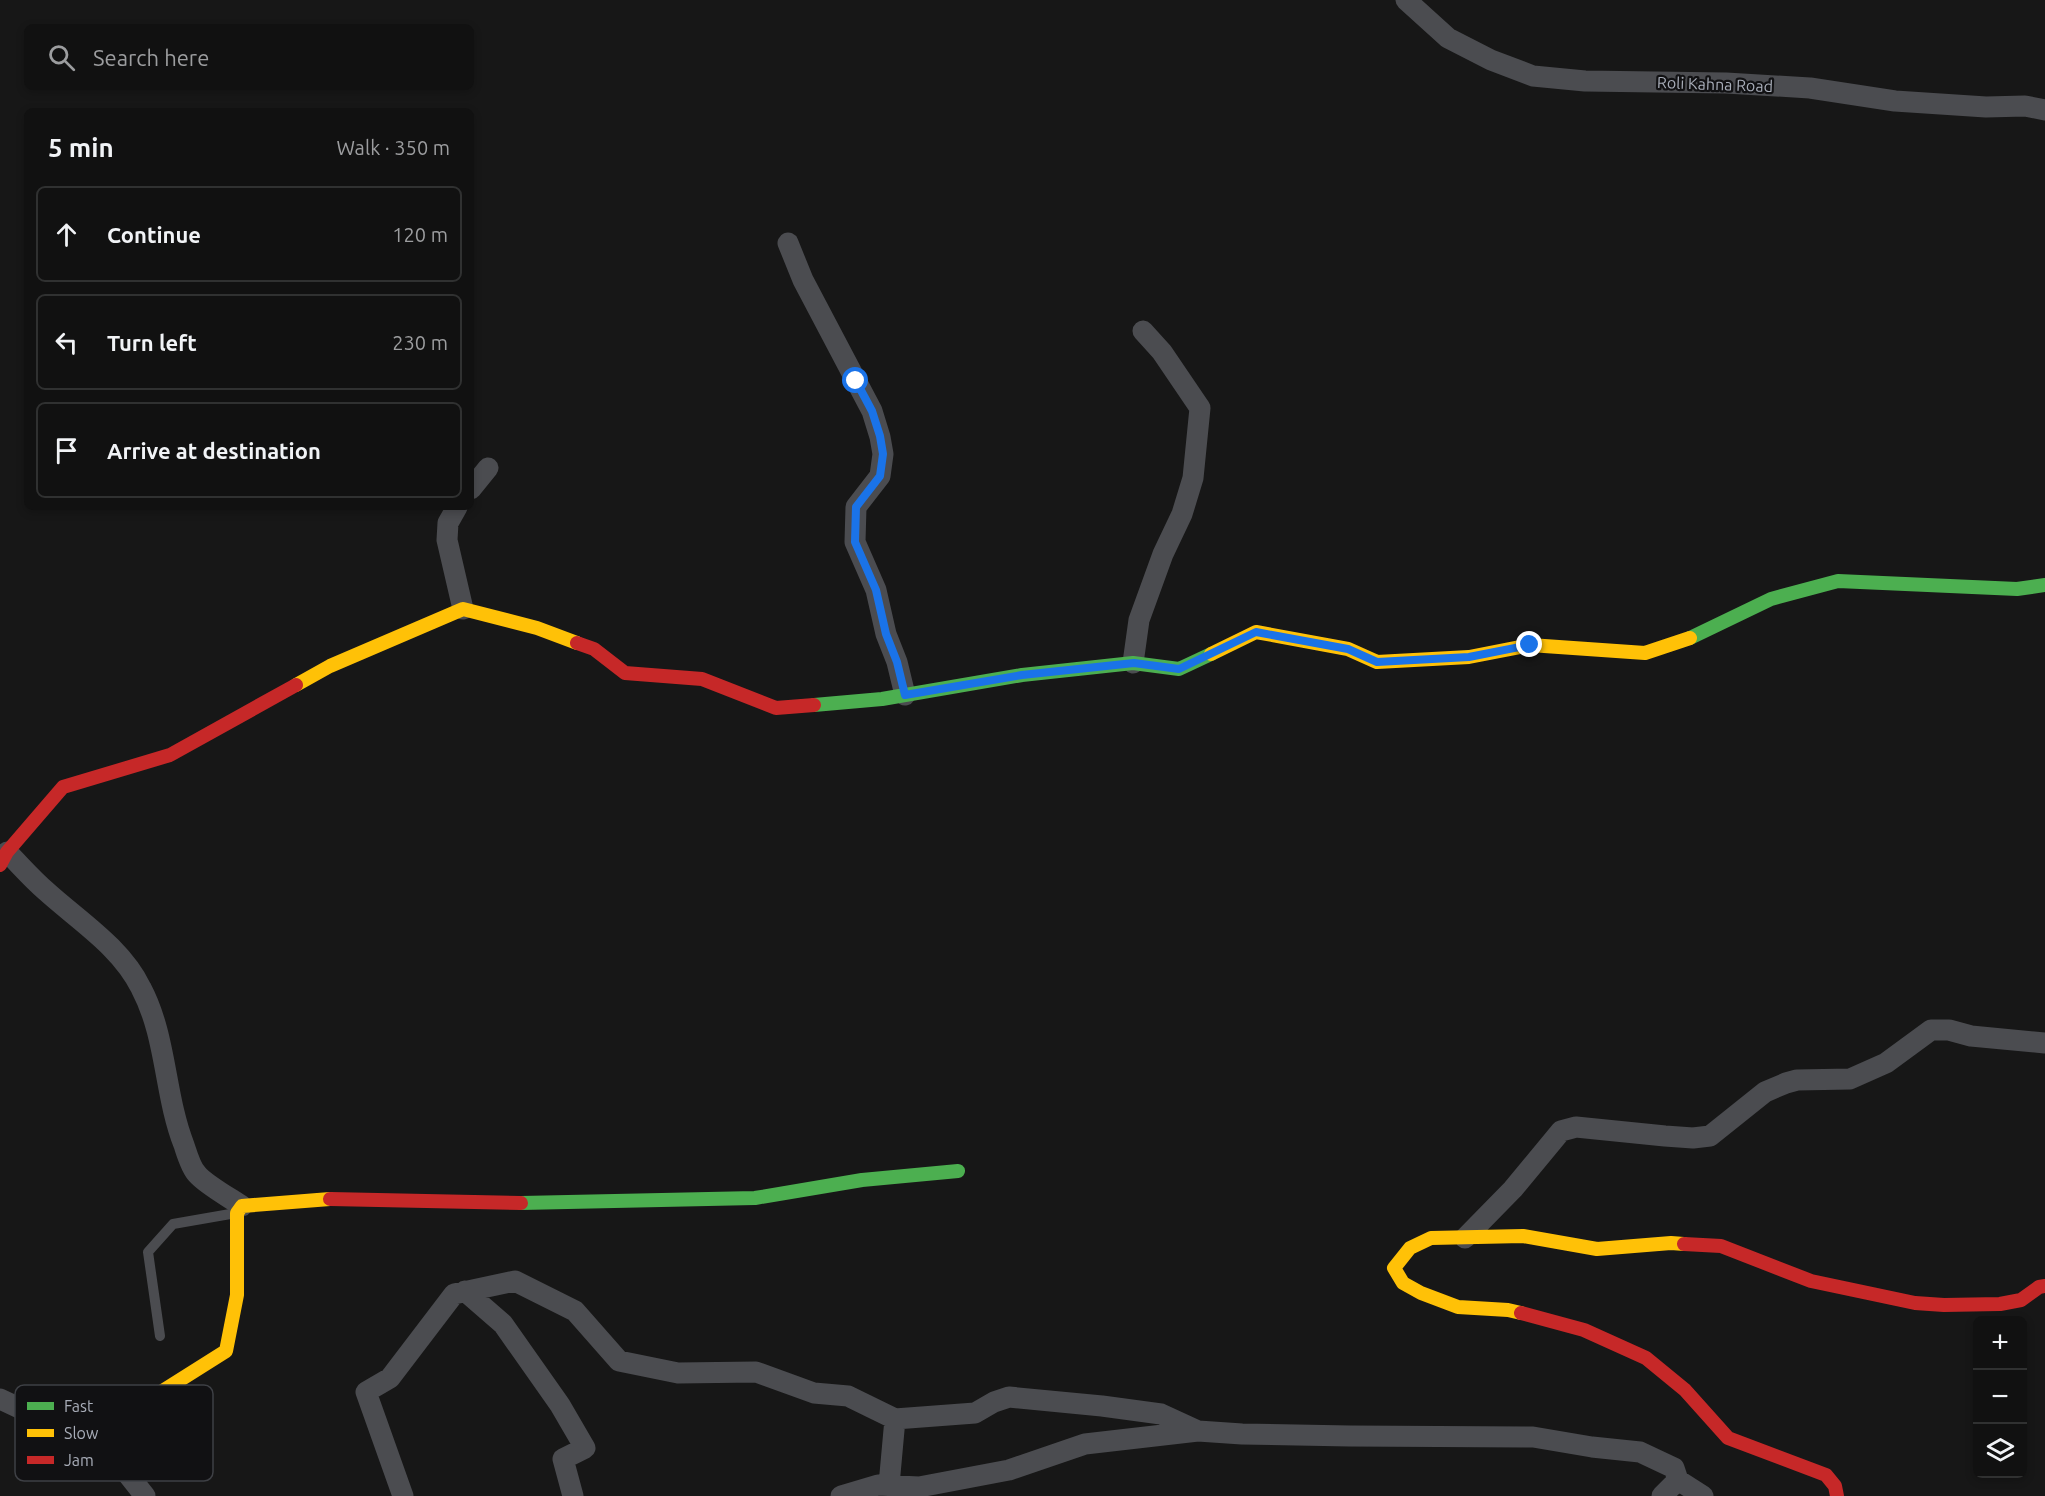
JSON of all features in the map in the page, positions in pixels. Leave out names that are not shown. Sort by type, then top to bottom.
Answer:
[{"type":"street","name":"Roli Kahna Road","points":[[1406,0],[1448,38],[1491,60],[1533,76],[1585,81],[1726,83],[1810,88],[1895,101],[1986,107],[2025,106],[2045,110]]},
{"type":"street","points":[[788,243],[802,280],[872,411],[880,436],[883,454],[880,476],[856,507],[855,542],[876,590],[886,634],[897,662],[905,695]]},
{"type":"street","points":[[1134,663],[1139,620],[1163,554],[1182,514],[1193,478],[1200,408],[1162,352],[1143,331]]},
{"type":"street","points":[[474,485],[488,468]]},
{"type":"street","points":[[455,510],[448,523],[447,540],[463,609]]},
{"type":"street","points":[[958,1171],[862,1180],[755,1198],[507,1203],[333,1199],[239,1210],[196,1174],[176,1126],[166,1082],[163,1051],[154,1018],[141,987],[125,962],[45,890],[4,859],[63,788],[170,754],[330,666],[463,609],[537,628],[594,649],[625,673],[702,679],[776,708],[905,695],[1022,675],[1134,663],[1179,669],[1256,632],[1348,649],[1377,662],[1469,657],[1530,645],[1645,653],[1701,634],[1771,599],[1838,581],[2017,589],[2045,585]]},
{"type":"street","points":[[1465,1238],[1513,1189],[1561,1131],[1576,1127],[1693,1138],[1710,1136],[1765,1092],[1797,1080],[1850,1079],[1886,1064],[1931,1030],[1949,1030],[1971,1036],[2045,1043]]},
{"type":"street","points":[[172,1385],[226,1351],[237,1295],[239,1210]]},
{"type":"street","points":[[1837,1496],[1835,1486],[1826,1475],[1728,1437],[1685,1390],[1646,1358],[1584,1330],[1508,1310],[1458,1307],[1421,1293],[1403,1283],[1394,1268],[1410,1248],[1431,1238],[1523,1236],[1597,1249],[1671,1243],[1721,1246],[1811,1281],[1915,1303],[2000,1304],[2021,1300],[2039,1287],[2045,1286]]},
{"type":"street","points":[[403,1496],[366,1392],[390,1378],[454,1293],[515,1281],[575,1311],[619,1361],[678,1373],[756,1372],[814,1393],[848,1396],[896,1419],[975,1413],[993,1402],[1009,1397],[1161,1414],[1198,1431]]},
{"type":"street","points":[[465,1291],[503,1324],[560,1405],[585,1448],[563,1459],[573,1496]]},
{"type":"street","points":[[0,1399],[15,1406]]},
{"type":"street","points":[[889,1485],[896,1419]]},
{"type":"street","points":[[841,1496],[878,1485],[919,1487],[1009,1470],[1085,1444],[1198,1431],[1339,1436],[1533,1437],[1640,1452],[1674,1467],[1678,1480],[1703,1496]]},
{"type":"street","points":[[1662,1496],[1678,1480]]},
{"type":"street","points":[[133,1481],[145,1496]]},
{"type":"lane","points":[[160,1336],[148,1252],[173,1224],[239,1210]]},
{"type":"traffic: fast","points":[[1690,638],[1771,599],[1838,581],[2017,589],[2045,585]]},
{"type":"traffic: fast","points":[[814,705],[882,699],[1022,675],[1133,663],[1179,669],[1211,654]]},
{"type":"traffic: fast","points":[[521,1203],[755,1198],[862,1180],[958,1171]]},
{"type":"traffic: slow","points":[[296,685],[330,666],[463,609],[537,628],[577,643]]},
{"type":"traffic: slow","points":[[1211,654],[1256,632],[1348,649],[1377,662],[1469,657],[1530,645],[1645,653],[1690,638]]},
{"type":"traffic: slow","points":[[172,1385],[226,1351],[237,1295],[237,1213],[242,1206],[330,1199]]},
{"type":"traffic: slow","points":[[1521,1313],[1458,1307],[1421,1293],[1403,1283],[1394,1268],[1410,1248],[1431,1238],[1523,1236],[1597,1249],[1684,1244]]},
{"type":"traffic: jam","points":[[577,643],[594,649],[625,673],[702,679],[776,708],[814,705]]},
{"type":"traffic: jam","points":[[0,865],[7,852],[63,787],[170,755],[296,685]]},
{"type":"traffic: jam","points":[[330,1199],[521,1203]]},
{"type":"traffic: jam","points":[[1684,1244],[1721,1246],[1811,1281],[1915,1303],[2000,1304],[2021,1300],[2039,1287],[2045,1286]]},
{"type":"traffic: jam","points":[[1521,1313],[1584,1330],[1646,1358],[1685,1390],[1728,1438],[1826,1475],[1835,1486],[1837,1496]]},
{"type":"route","points":[[856,381],[872,411],[883,454],[880,476],[856,507],[855,542],[876,590],[886,634],[897,662],[905,695],[1022,675],[1134,663],[1179,669],[1256,632],[1348,649],[1377,662],[1469,657],[1530,645]]}]
